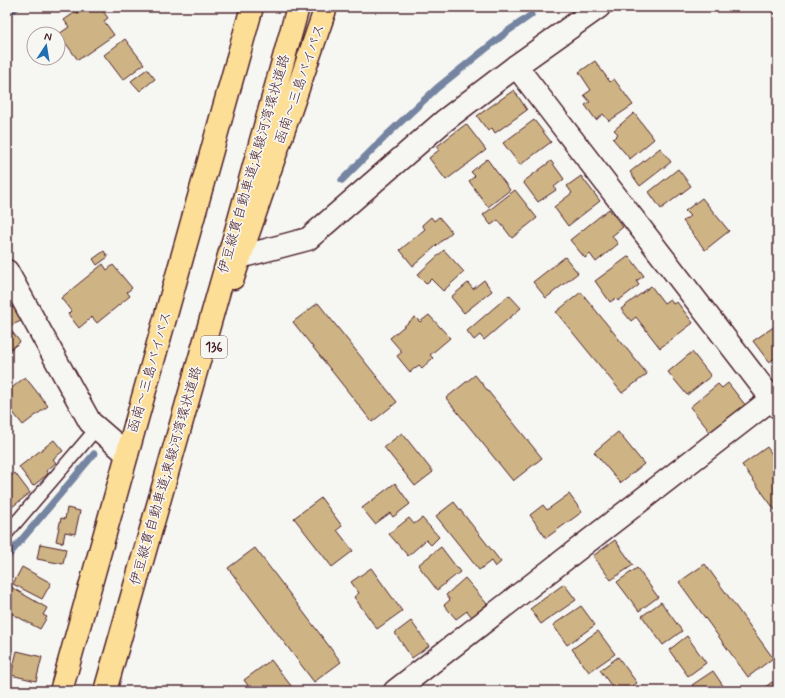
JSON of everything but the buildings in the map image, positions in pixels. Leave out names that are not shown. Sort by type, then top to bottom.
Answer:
[{"type":"highway","name":"函南～三島バイパス","points":[[61,691],[252,7]]},
{"type":"highway","name":"伊豆縦貫自動車道;東駿河湾環状道路","points":[[105,691],[298,7]]},
{"type":"highway","name":"函南～三島バイパス","points":[[116,691],[240,257],[326,7]]},
{"type":"street","points":[[240,257],[308,239],[444,121],[516,66],[599,7]]},
{"type":"street","points":[[395,691],[776,400],[516,66]]},
{"type":"street","points":[[7,271],[90,422],[127,454]]},
{"type":"lane","points":[[7,533],[97,428]]},
{"type":"waterway","points":[[7,14],[17,7]]},
{"type":"waterway","points":[[342,180],[437,88],[508,31],[531,15]]},
{"type":"waterway","points":[[7,557],[94,454]]}]
